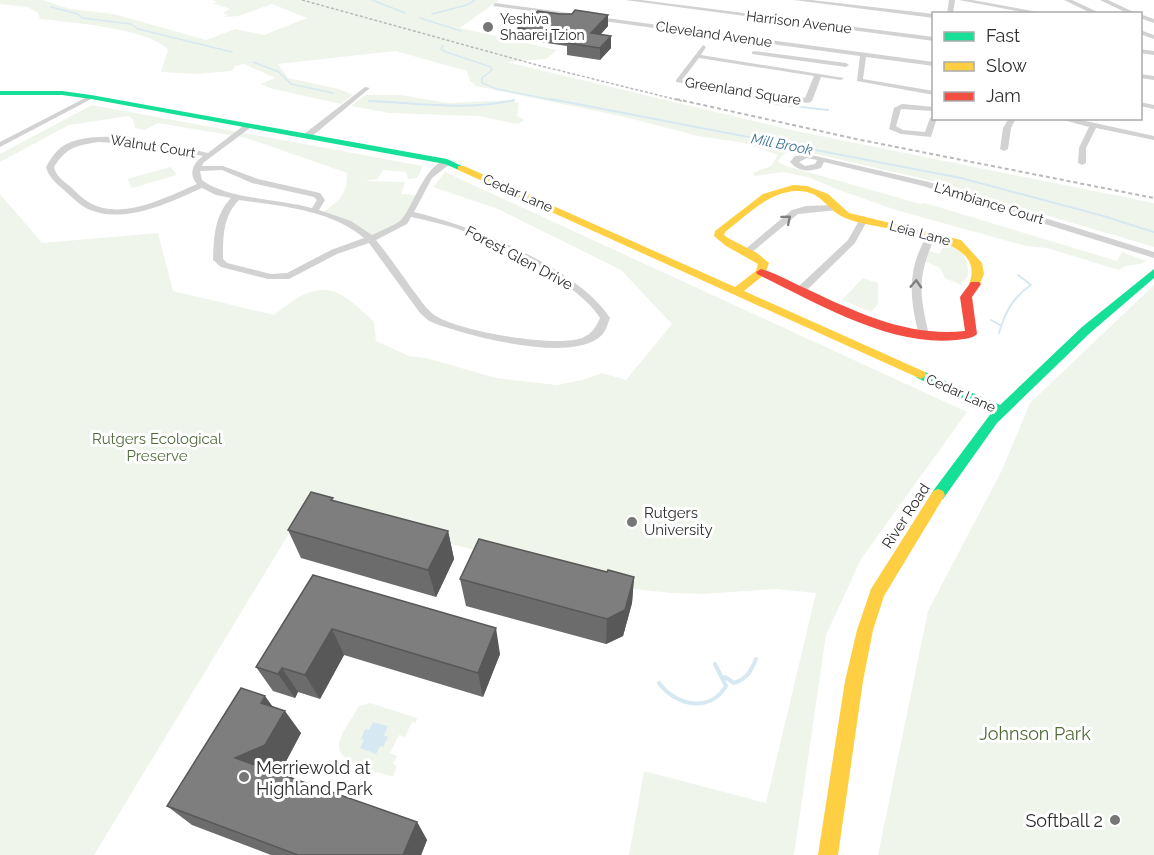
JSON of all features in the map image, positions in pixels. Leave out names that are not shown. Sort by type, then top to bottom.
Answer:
[{"type":"street","name":"Harrison Avenue","points":[[628,0],[932,39]]},
{"type":"street","points":[[797,0],[932,16]]},
{"type":"street","points":[[962,0],[1034,12]]},
{"type":"street","points":[[1067,0],[1094,12]]},
{"type":"street","points":[[1102,0],[1130,12]]},
{"type":"street","points":[[621,21],[640,1]]},
{"type":"street","name":"Cleveland Avenue","points":[[495,5],[932,64]]},
{"type":"street","name":"Greenland Square","points":[[703,47],[678,81],[808,101],[818,75]]},
{"type":"street","points":[[796,70],[793,68],[805,47]]},
{"type":"street","points":[[754,52],[846,65]]},
{"type":"street","name":"Greenland Square","points":[[697,56],[841,78]]},
{"type":"street","points":[[863,57],[857,79],[932,93]]},
{"type":"street","points":[[307,136],[367,88]]},
{"type":"street","name":"Cedar Lane","points":[[0,93],[62,93],[91,97],[447,162],[1002,411]]},
{"type":"street","points":[[0,145],[91,97]]},
{"type":"street","points":[[932,109],[902,106],[898,108],[892,127],[901,132],[928,135],[933,120]]},
{"type":"street","points":[[1004,149],[1007,128],[1012,120]]},
{"type":"street","points":[[1068,120],[1154,138]]},
{"type":"street","points":[[208,155],[250,125]]},
{"type":"street","points":[[1082,163],[1080,154],[1083,142],[1093,126]]},
{"type":"street","name":"Walnut Court","points":[[197,169],[208,155],[122,138],[105,138],[71,147],[54,159],[50,167],[53,177],[88,206],[104,210],[126,210],[149,206],[202,185]]},
{"type":"street","name":"L'Ambiance Court","points":[[822,159],[926,184],[1154,255]]},
{"type":"street","points":[[237,197],[224,209],[218,260],[224,265],[272,277],[289,276],[334,252],[396,227],[410,214],[429,177],[447,162]]},
{"type":"street","points":[[313,212],[321,201],[317,195],[255,181],[224,168],[197,169],[197,179],[210,190],[313,212],[349,223],[371,239]]},
{"type":"street","name":"Leia Lane","points":[[748,251],[724,242],[719,233],[768,192],[779,189],[810,190],[825,195],[835,208],[846,215],[957,242],[968,250],[977,265],[978,278],[966,297],[971,334],[956,339],[891,328],[761,272]]},
{"type":"street","points":[[736,292],[761,272],[764,262],[748,251],[795,212],[806,209],[835,208]]},
{"type":"street","name":"Forest Glen Drive","points":[[371,239],[426,314],[434,320],[505,340],[544,344],[574,342],[590,337],[602,328],[605,318],[601,309],[553,273],[467,230],[447,222],[410,214]]},
{"type":"street","points":[[802,289],[852,241],[864,219]]},
{"type":"street","points":[[924,335],[914,281],[921,256],[931,235]]},
{"type":"street","name":"River Road","points":[[828,855],[852,691],[865,630],[877,594],[925,514],[992,420],[1086,330],[1154,272]]},
{"type":"green space","points":[[0,0],[43,0],[70,9],[114,14],[206,40],[235,29],[264,35],[307,18],[272,4],[239,16],[223,17],[228,15],[223,13],[230,9],[213,3],[217,2],[212,0],[499,0],[460,28],[557,50],[546,59],[507,62],[791,130],[1154,203],[1154,247],[924,179],[808,152],[787,153],[778,162],[921,204],[925,203],[1117,261],[1122,252],[1147,261],[1119,270],[1047,248],[1026,246],[899,211],[808,177],[783,172],[755,176],[753,173],[771,166],[778,155],[745,143],[698,136],[625,117],[476,86],[470,81],[467,71],[395,51],[278,64],[288,78],[339,89],[353,95],[341,104],[273,89],[261,84],[275,78],[244,64],[235,66],[232,71],[196,74],[161,72],[168,50],[159,43],[128,32],[40,19],[38,13],[28,7],[0,4]]},
{"type":"green space","points":[[365,95],[401,95],[448,103],[510,100],[519,103],[517,116],[525,120],[517,124],[479,116],[389,113],[351,106]]},
{"type":"green space","points":[[92,105],[423,166],[417,178],[408,179],[406,172],[383,170],[378,179],[364,181],[405,182],[401,194],[419,195],[404,222],[371,239],[365,233],[321,214],[337,202],[346,187],[347,173],[247,138],[158,123],[145,130],[135,128],[133,119],[128,116],[69,125],[0,162],[0,154]]},
{"type":"green space","points":[[171,167],[177,175],[132,188],[127,179]]},
{"type":"green space","name":"Rutgers Ecological Preserve","points":[[445,172],[967,412],[861,559],[826,635],[794,855],[629,855],[644,771],[766,803],[816,593],[776,589],[703,594],[624,588],[305,507],[94,855],[0,855],[0,194],[42,243],[158,233],[173,291],[274,315],[303,295],[326,290],[348,299],[374,322],[376,341],[409,356],[426,358],[496,378],[557,385],[602,373],[626,380],[672,324],[621,270],[498,209],[433,187]]},
{"type":"green space","points":[[944,243],[955,248],[965,258],[968,275],[961,285],[945,278],[940,268],[926,262],[929,251],[940,254]]},
{"type":"green space","points":[[863,278],[878,283],[878,304],[871,312],[842,300]]},
{"type":"green space","name":"Johnson Park","points":[[1154,285],[1154,855],[878,855],[928,611],[1002,470],[1030,403]]},
{"type":"green space","points":[[370,703],[417,718],[416,723],[412,722],[405,737],[399,735],[390,753],[397,756],[393,764],[397,766],[393,777],[360,766],[340,752],[339,745],[342,736],[358,707]]},
{"type":"shaded area","points":[[373,722],[388,726],[384,735],[388,737],[376,754],[360,748],[364,740],[361,739],[365,729],[369,730]]},
{"type":"building","points":[[575,10],[608,15],[591,33],[611,36],[600,48],[567,43],[575,36],[518,28],[538,11],[572,14]]},
{"type":"building","points":[[311,492],[333,498],[331,500],[448,531],[428,570],[288,530]]},
{"type":"building","points":[[479,539],[634,577],[625,610],[607,619],[460,579]]},
{"type":"building","points":[[313,575],[496,628],[478,673],[332,629],[305,675],[282,668],[278,674],[256,667]]},
{"type":"building","name":"Merriewold at Highland Park","points":[[241,688],[265,696],[261,703],[285,711],[265,745],[235,758],[417,822],[403,855],[298,855],[167,806]]},
{"type":"waterway","points":[[372,0],[405,13]]},
{"type":"waterway","name":"Mill Brook","points":[[432,14],[467,5],[475,0]]},
{"type":"waterway","points":[[51,7],[78,14],[82,18],[131,24],[138,29],[232,52]]},
{"type":"waterway","name":"Mill Brook","points":[[420,18],[461,31]]},
{"type":"waterway","name":"Mill Brook","points":[[443,45],[441,49],[446,52],[491,67],[492,70],[482,78],[482,83],[497,89],[558,101]]},
{"type":"waterway","points":[[253,62],[279,72],[291,84],[333,93]]},
{"type":"waterway","points":[[744,96],[767,101]]},
{"type":"waterway","name":"Mill Brook","points":[[551,99],[961,178],[1100,215],[1154,232]]},
{"type":"waterway","points":[[760,99],[777,103]]},
{"type":"waterway","points":[[369,101],[460,106],[514,100],[511,101]]},
{"type":"waterway","points":[[776,104],[828,110]]},
{"type":"waterway","points":[[999,333],[1010,306],[1031,285],[1018,275]]},
{"type":"waterway","points":[[991,320],[1000,325]]},
{"type":"waterway","points":[[725,677],[734,683],[742,679],[750,671],[756,659]]},
{"type":"waterway","points":[[659,683],[666,691],[683,701],[702,703],[711,700],[719,695],[726,686],[715,664]]},
{"type":"railway","points":[[302,0],[537,65],[682,101]]},
{"type":"railway","points":[[676,99],[856,139],[1154,198]]},
{"type":"traffic: fast","points":[[0,93],[62,93],[91,97],[447,162],[461,168]]},
{"type":"traffic: fast","points":[[938,495],[992,420],[1086,330],[1154,272]]},
{"type":"traffic: fast","points":[[921,375],[1002,411]]},
{"type":"traffic: slow","points":[[461,168],[921,375]]},
{"type":"traffic: slow","points":[[736,292],[761,272],[764,263],[724,240],[719,236],[720,231],[766,196],[793,188],[807,189],[825,196],[846,215],[957,242],[977,263],[979,274],[975,284]]},
{"type":"traffic: slow","points":[[828,855],[854,681],[865,630],[877,594],[938,495]]},
{"type":"traffic: jam","points":[[761,272],[864,319],[891,328],[945,337],[971,334],[966,297],[975,284]]},
{"type":"place","name":"Yeshiva Shaarei Tzion","points":[[488,27]]},
{"type":"place","name":"Rutgers University","points":[[632,522]]},
{"type":"place","name":"Merriewold at Highland Park","points":[[244,777]]},
{"type":"place","name":"Softball 2","points":[[1115,820]]}]
